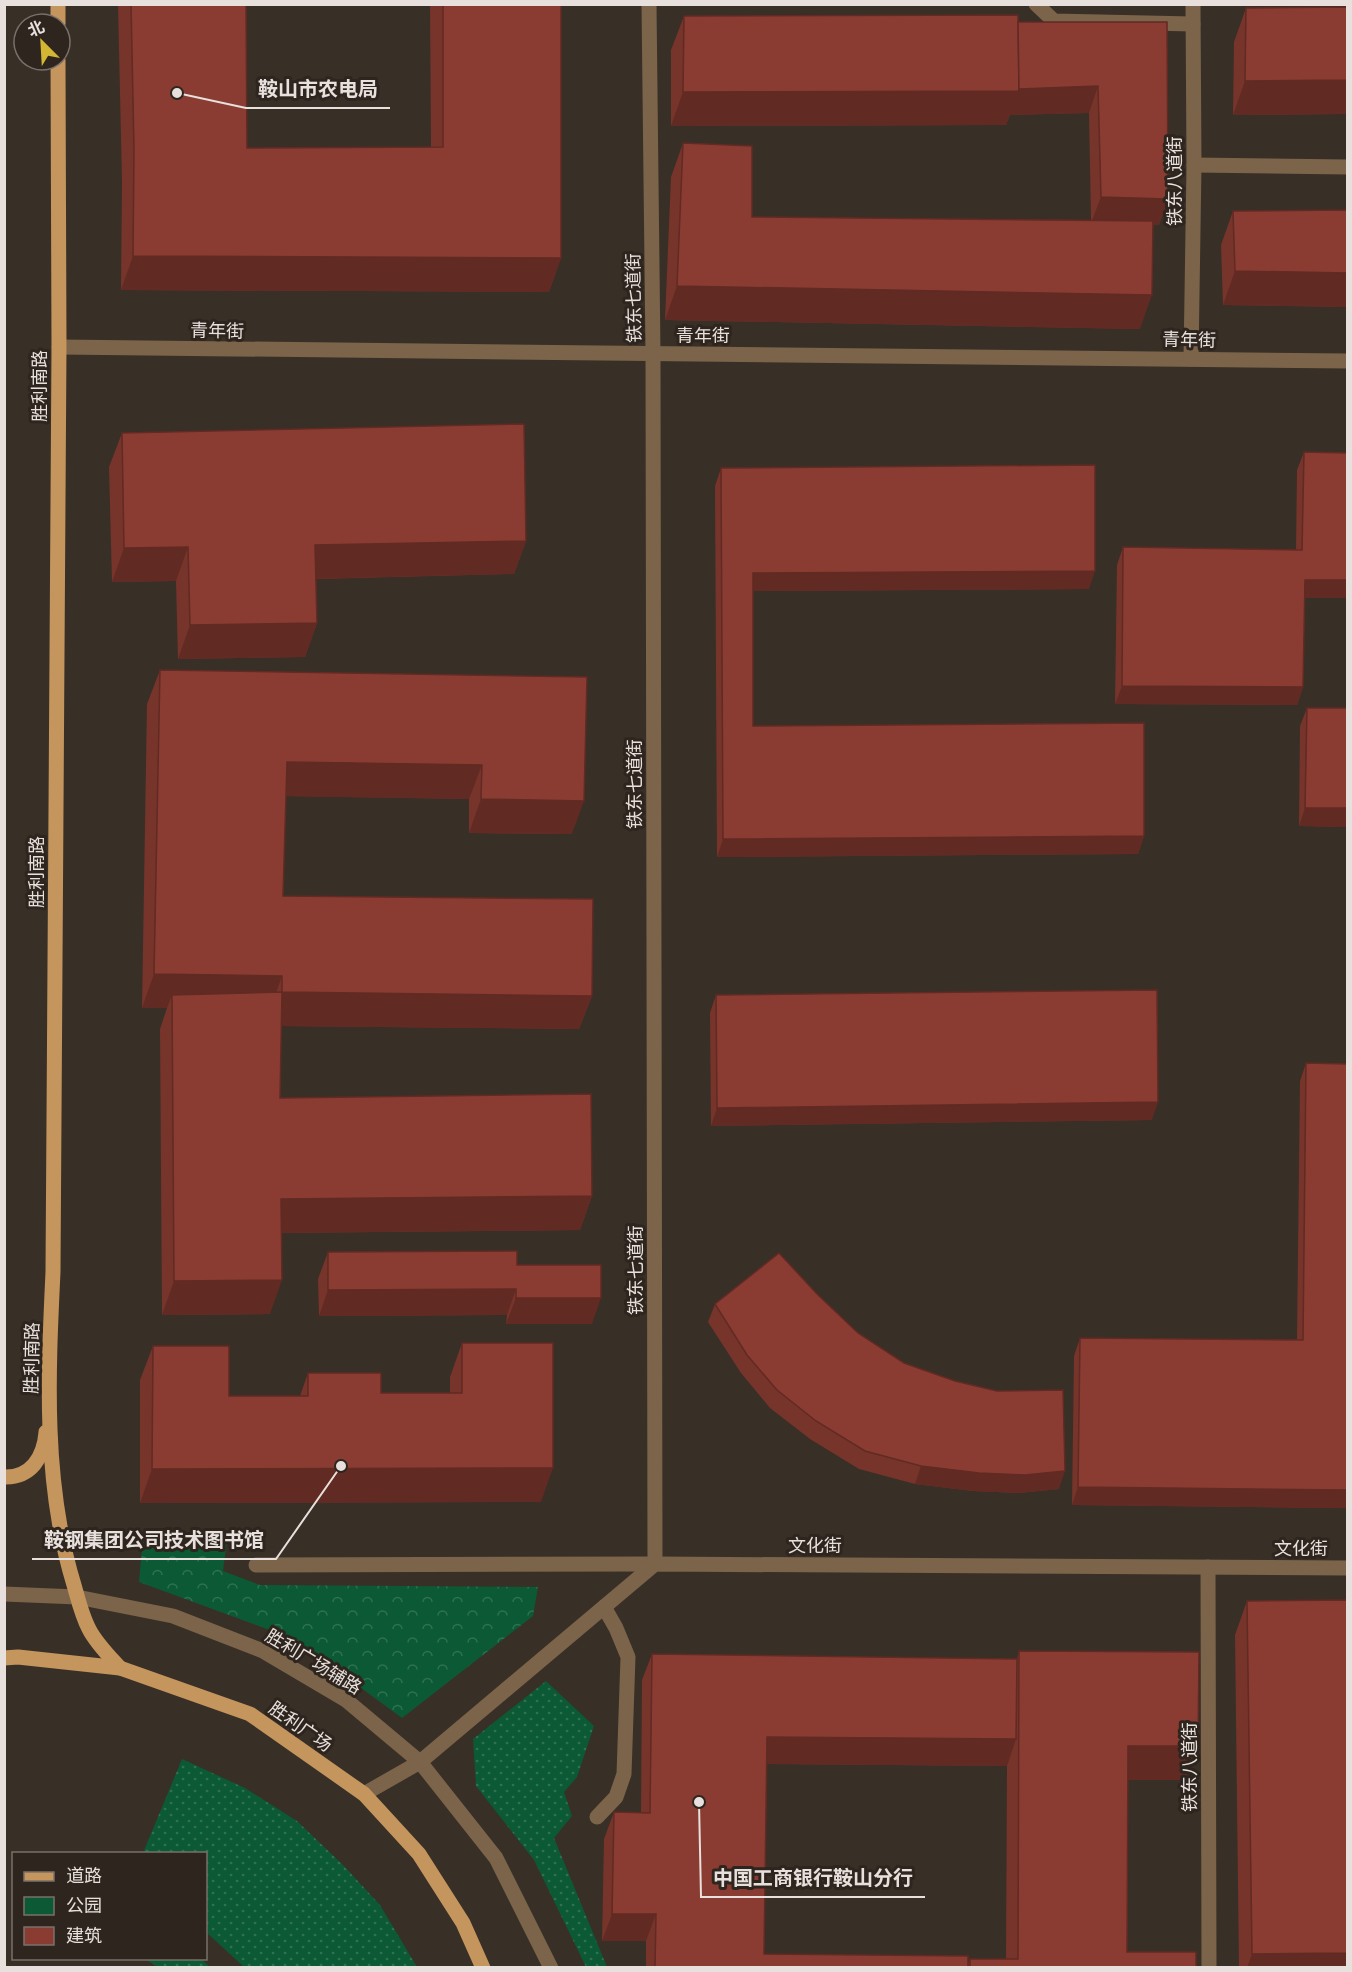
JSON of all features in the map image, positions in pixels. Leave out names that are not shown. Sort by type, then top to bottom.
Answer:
[{"type":"main road","name":"胜利南路","points":[[58,72],[59,348],[53,1272],[48,1381],[57,1502],[62,1536],[77,1597],[88,1629],[120,1668]]},
{"type":"main road","points":[[4,1477],[19,1476],[27,1472],[40,1454],[45,1437],[48,1381]]},
{"type":"main road","name":"胜利广场","points":[[4,1658],[18,1657],[120,1668],[250,1714],[364,1794],[419,1854],[464,1923],[483,1968]]},
{"type":"street","name":"铁东七道街","points":[[649,4],[653,354],[655,1564]]},
{"type":"street","points":[[1036,4],[1054,21],[1193,24]]},
{"type":"street","name":"铁东八道街","points":[[1191,359],[1194,165],[1193,4]]},
{"type":"street","points":[[1194,165],[1347,167]]},
{"type":"street","name":"青年街","points":[[59,348],[1347,361]]},
{"type":"street","points":[[364,1794],[420,1762],[655,1564]]},
{"type":"street","name":"文化街","points":[[256,1565],[655,1564],[1347,1568]]},
{"type":"street","name":"铁东八道街","points":[[1208,1567],[1209,1968]]},
{"type":"street","name":"胜利广场辅路","points":[[4,1594],[77,1597],[173,1616],[263,1651],[346,1700],[420,1762],[496,1857],[551,1968]]},
{"type":"street","points":[[597,1817],[616,1797],[624,1774],[628,1658],[616,1628],[604,1607]]},
{"type":"green space","points":[[143,1537],[227,1540],[223,1571],[260,1585],[538,1587],[533,1616],[402,1718],[294,1639],[139,1582]]},
{"type":"green space","points":[[546,1681],[594,1726],[577,1777],[564,1792],[572,1816],[554,1838],[607,1967],[586,1967],[534,1860],[476,1786],[473,1739]]},
{"type":"green space","points":[[182,1759],[245,1788],[297,1821],[380,1905],[417,1967],[244,1967],[207,1933],[207,1852],[143,1852]]},
{"type":"green space","points":[[147,1960],[202,1960],[210,1967],[158,1967]]},
{"type":"building","points":[[131,4],[246,4],[247,148],[443,147],[443,4],[561,4],[561,258],[133,256],[134,148]]},
{"type":"building","points":[[1347,7],[1347,80],[1245,81],[1246,8]]},
{"type":"building","points":[[1018,15],[1019,91],[683,92],[684,16]]},
{"type":"building","points":[[1018,22],[1167,22],[1168,199],[1101,197],[1098,86],[1019,89]]},
{"type":"building","points":[[683,143],[752,146],[752,217],[1153,221],[1152,295],[677,286]]},
{"type":"building","points":[[1347,210],[1347,273],[1235,271],[1233,211]]},
{"type":"building","points":[[524,424],[526,541],[315,545],[317,623],[190,625],[188,547],[124,548],[122,433]]},
{"type":"building","points":[[1304,452],[1347,453],[1347,580],[1305,580],[1303,687],[1122,686],[1123,547],[1302,550]]},
{"type":"building","points":[[1095,465],[1095,571],[753,573],[753,726],[1144,723],[1144,836],[723,839],[721,468]]},
{"type":"building","points":[[160,670],[587,677],[584,801],[481,799],[482,765],[287,762],[283,896],[593,899],[592,996],[282,992],[282,976],[154,974]]},
{"type":"building","points":[[1307,708],[1347,708],[1347,808],[1305,808]]},
{"type":"building","points":[[1157,990],[1158,1102],[717,1108],[716,995]]},
{"type":"building","points":[[282,992],[280,1098],[591,1094],[592,1196],[281,1199],[282,1280],[174,1281],[172,995]]},
{"type":"building","points":[[1306,1063],[1347,1064],[1347,1490],[1078,1487],[1080,1338],[1303,1340]]},
{"type":"building","points":[[517,1251],[517,1265],[601,1265],[601,1298],[516,1298],[516,1289],[328,1290],[328,1252]]},
{"type":"building","points":[[779,1253],[858,1333],[904,1363],[955,1381],[997,1391],[1063,1390],[1065,1471],[1025,1475],[979,1473],[921,1466],[865,1451],[816,1421],[777,1390],[747,1355],[715,1304]]},
{"type":"building","points":[[462,1343],[553,1343],[553,1468],[152,1469],[153,1346],[229,1346],[229,1396],[308,1396],[308,1373],[381,1373],[381,1393],[462,1393]]},
{"type":"building","points":[[1347,1600],[1347,1953],[1252,1954],[1247,1601]]},
{"type":"building","points":[[1019,1651],[1199,1652],[1198,1746],[1128,1746],[1127,1952],[1196,1952],[1196,1968],[970,1968],[970,1959],[1018,1959]]},
{"type":"building","points":[[652,1654],[1017,1659],[1016,1739],[767,1737],[764,1954],[968,1956],[968,1968],[655,1968],[656,1914],[612,1914],[614,1812],[650,1813]]},
{"type":"place","name":"鞍山市农电局","points":[[177,93]]},
{"type":"place","name":"鞍钢集团公司技术图书馆","points":[[341,1466]]},
{"type":"place","name":"中国工商银行鞍山分行","points":[[699,1802]]}]
